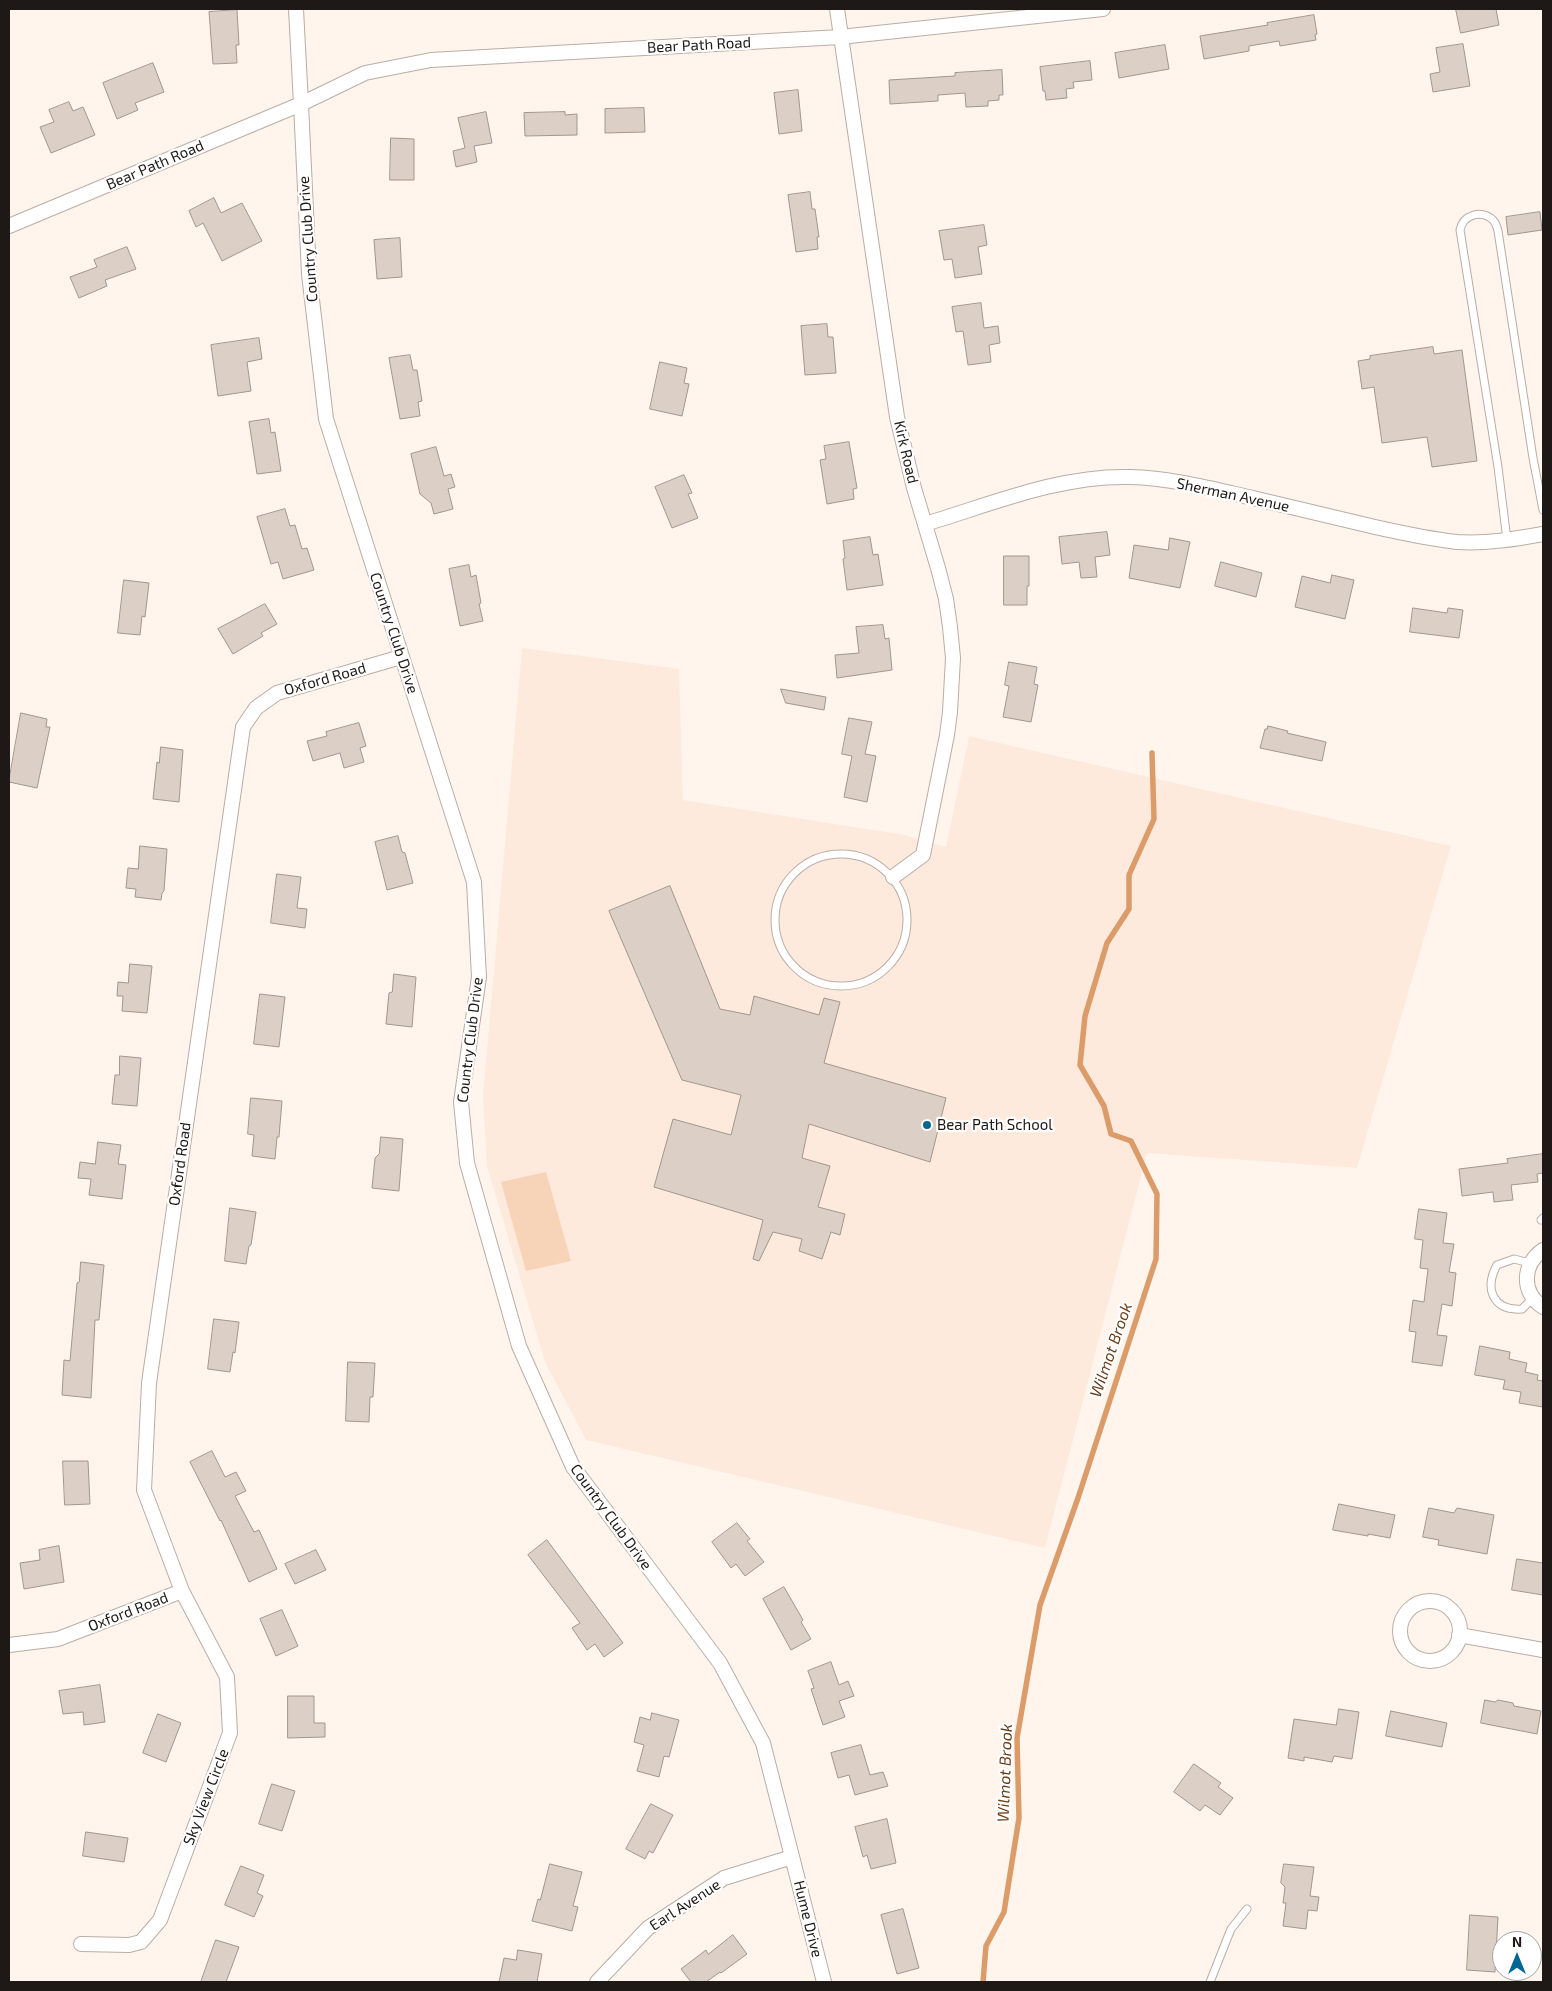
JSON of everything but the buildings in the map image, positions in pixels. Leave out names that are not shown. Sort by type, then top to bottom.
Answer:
[{"type":"street","points":[[296,9],[301,104]]},
{"type":"street","name":"Kirk Road","points":[[837,9],[899,425],[912,481],[938,568],[949,618],[952,658],[950,712],[947,735],[923,855],[893,877]]},
{"type":"street","name":"Bear Path Road","points":[[9,226],[301,104],[365,73],[431,60],[840,37],[1103,9]]},
{"type":"street","name":"Country Club Drive","points":[[301,104],[309,274],[326,419],[474,882],[479,978],[461,1102],[467,1163],[519,1346],[573,1467],[720,1663],[763,1743],[792,1857]]},
{"type":"street","name":"Sherman Avenue","points":[[925,524],[1013,496],[1059,484],[1096,478],[1130,477],[1158,479],[1219,490],[1439,540],[1483,542],[1543,534]]},
{"type":"street","name":"Oxford Road","points":[[9,1645],[58,1639],[182,1591],[144,1490],[149,1383],[243,728],[256,708],[277,692],[401,657]]},
{"type":"street","points":[[1538,1303],[1526,1281],[1530,1263],[1536,1254],[1543,1250]]},
{"type":"street","name":"Sky View Circle","points":[[81,1944],[128,1945],[141,1942],[160,1920],[230,1733],[227,1676],[182,1591]]},
{"type":"street","points":[[1434,1602],[1444,1605],[1455,1615],[1459,1624],[1459,1635],[1454,1648],[1446,1656],[1436,1660],[1425,1660],[1415,1657],[1407,1650],[1401,1637],[1400,1626],[1404,1616],[1411,1608],[1420,1603],[1434,1602]]},
{"type":"street","points":[[1459,1635],[1543,1650]]},
{"type":"street","name":"Earl Avenue","points":[[597,1982],[648,1928],[724,1878],[792,1857]]},
{"type":"street","name":"Hume Drive","points":[[792,1857],[824,1982]]},
{"type":"lane","points":[[1507,540],[1498,467],[1460,230],[1461,222],[1475,215],[1486,216],[1494,220],[1498,231],[1533,458],[1543,510]]},
{"type":"lane","points":[[830,854],[854,854],[875,862],[893,877],[904,895],[908,915],[906,936],[898,955],[884,971],[866,982],[845,986],[824,984],[805,976],[789,962],[778,942],[774,919],[778,896],[790,876],[808,861],[830,854]]},
{"type":"lane","points":[[1530,1263],[1514,1259],[1497,1266],[1490,1283],[1493,1294],[1499,1304],[1511,1310],[1522,1309],[1538,1303]]},
{"type":"lane","points":[[1210,1982],[1232,1929],[1247,1909]]},
{"type":"shaded area","name":"Bear Path School","points":[[522,648],[679,669],[683,800],[905,835],[946,847],[969,736],[1451,846],[1357,1168],[1147,1153],[1045,1548],[586,1440],[545,1362],[487,1166],[483,1096]]},
{"type":"shaded area","points":[[546,1172],[571,1261],[526,1271],[501,1182]]},
{"type":"waterway","name":"Wilmot Brook","points":[[983,1982],[986,1946],[1004,1912],[1019,1818],[1017,1738],[1040,1605],[1078,1498],[1156,1259],[1157,1194],[1131,1141],[1111,1134],[1104,1106],[1080,1065],[1085,1016],[1107,943],[1129,909],[1129,875],[1154,819],[1152,753]]},
{"type":"place","name":"Bear Path School","points":[[927,1125]]}]
